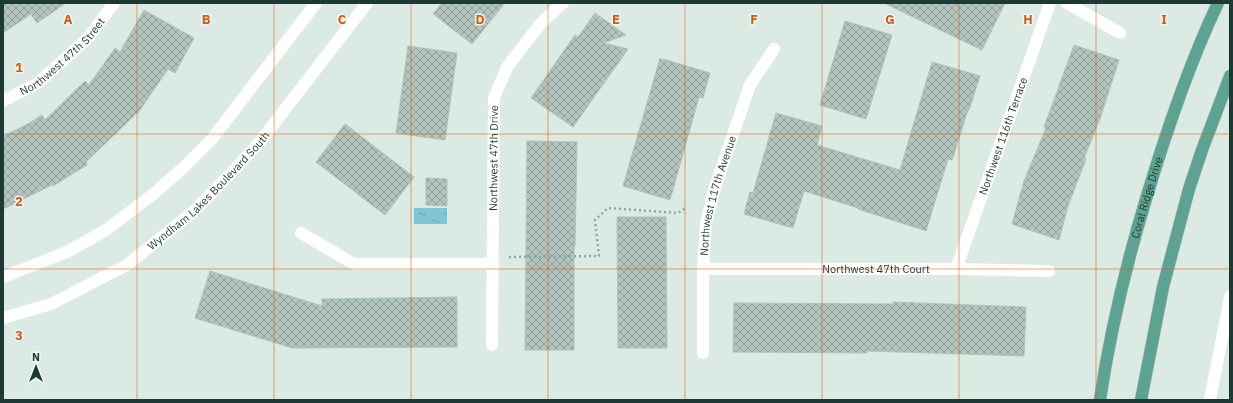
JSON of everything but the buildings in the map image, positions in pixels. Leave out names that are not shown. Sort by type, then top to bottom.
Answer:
[{"type":"main road","name":"Coral Ridge Drive","points":[[1100,400],[1108,354],[1128,265],[1151,182],[1175,107],[1195,55],[1218,3]]},
{"type":"main road","points":[[1141,400],[1163,287],[1189,189],[1230,76]]},
{"type":"street","name":"Northwest 47th Street","points":[[3,101],[38,83],[88,38],[114,3]]},
{"type":"street","points":[[3,277],[67,252],[106,230],[151,196],[183,168],[212,139],[316,3]]},
{"type":"street","name":"Wyndham Lakes Boulevard South","points":[[3,318],[51,304],[127,265],[193,212],[258,143],[367,3]]},
{"type":"street","name":"Northwest 47th Drive","points":[[492,344],[494,98],[507,67],[541,23],[563,3]]},
{"type":"street","name":"Northwest 116th Terrace","points":[[956,269],[1050,3]]},
{"type":"street","points":[[1067,3],[1120,33]]},
{"type":"street","name":"Northwest 117th Avenue","points":[[703,353],[703,269],[706,223],[716,184],[750,85],[774,49]]},
{"type":"street","points":[[301,233],[354,264],[493,264]]},
{"type":"street","name":"Northwest 47th Court","points":[[703,269],[956,269],[1049,271]]},
{"type":"street","points":[[1210,400],[1230,297]]},
{"type":"path","points":[[506,257],[599,256],[595,220],[608,208],[678,213],[687,207]]},
{"type":"water","points":[[414,208],[447,208],[447,224],[414,224]]}]
